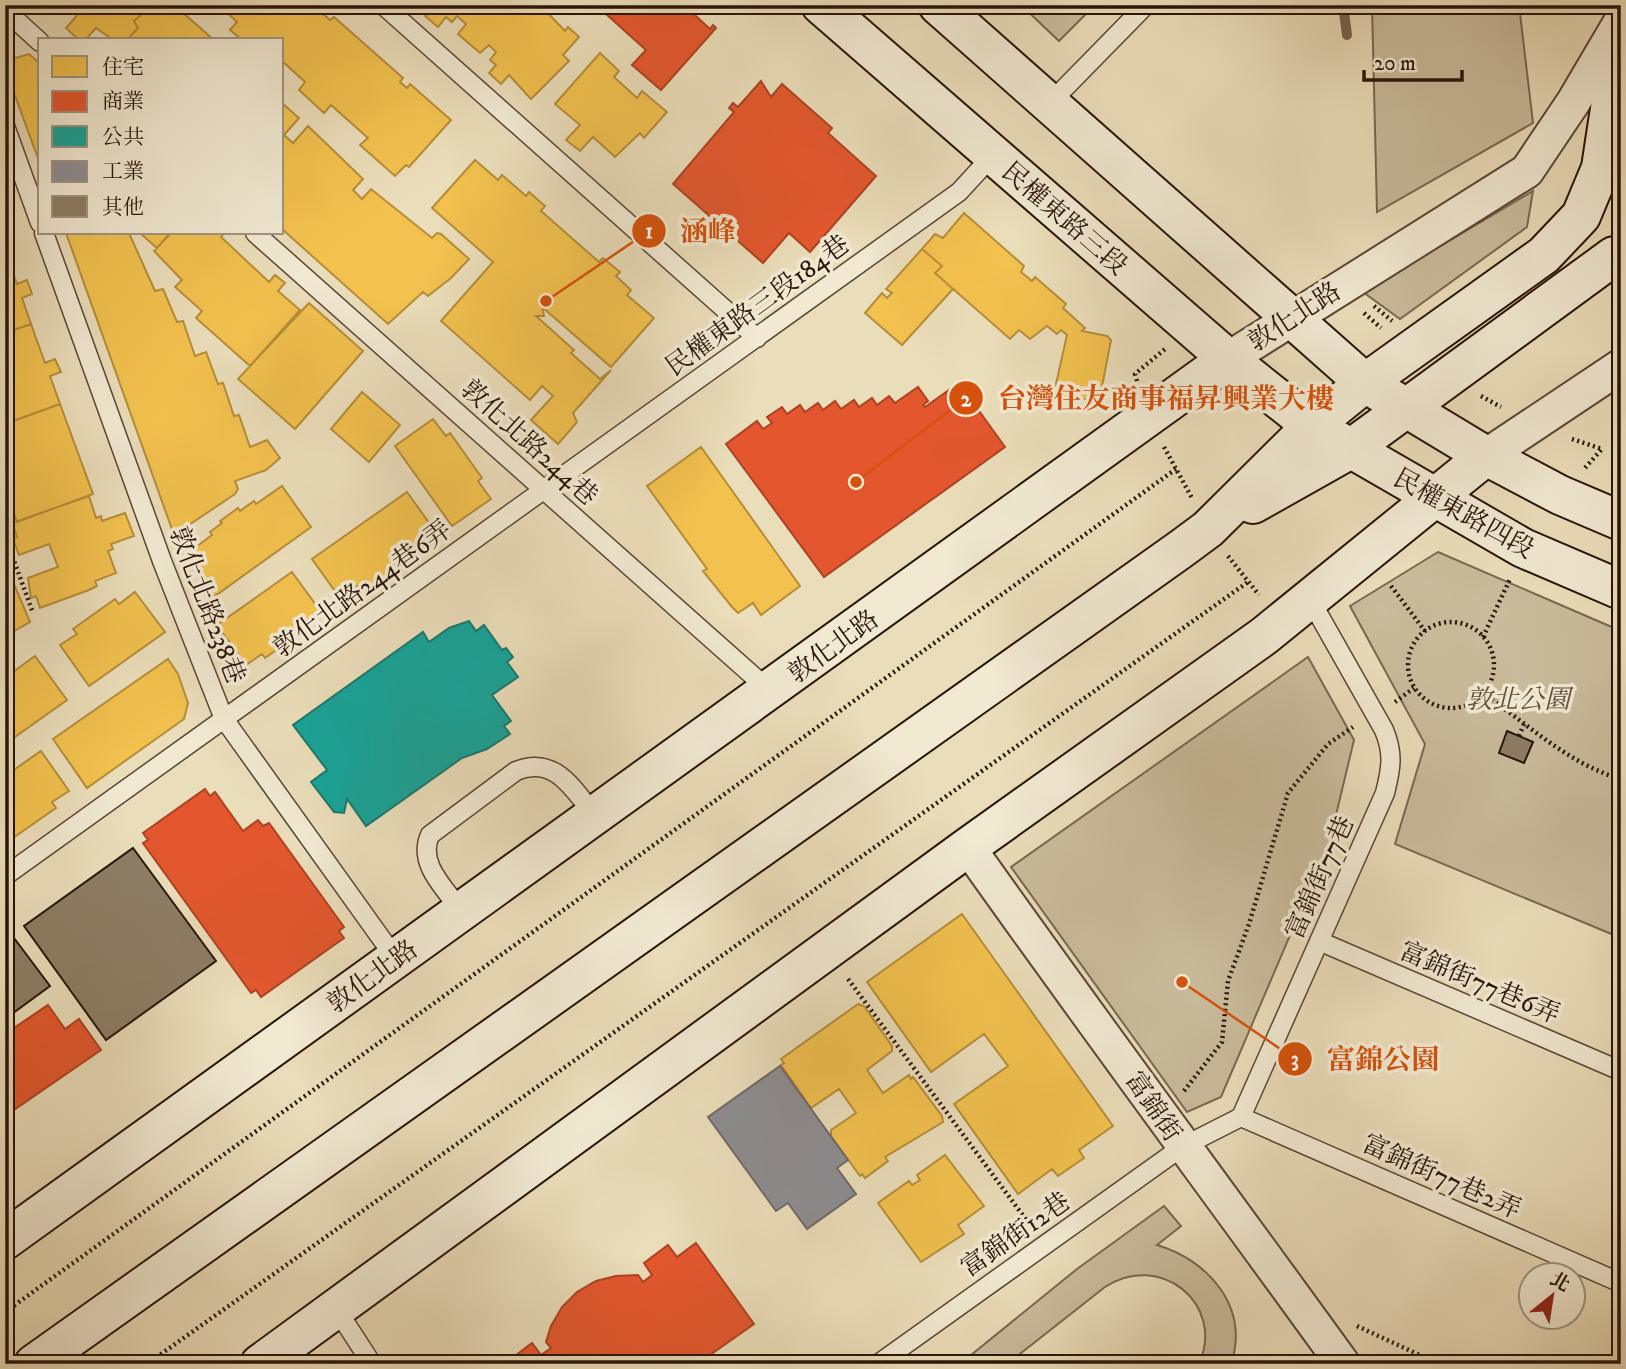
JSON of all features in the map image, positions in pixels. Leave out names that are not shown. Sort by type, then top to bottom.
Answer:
[{"type":"main road","name":"民權東路三段","points":[[821,5],[1228,359],[1312,426]]},
{"type":"main road","points":[[938,5],[1290,319],[1366,383],[1486,456],[1560,495],[1621,520]]},
{"type":"main road","points":[[1208,529],[1312,426],[1366,383],[1544,256],[1581,216],[1601,168],[1621,36]]},
{"type":"main road","points":[[34,1364],[1208,529],[1349,450],[1409,409],[1618,252]]},
{"type":"main road","name":"敦化北路","points":[[5,1240],[771,691],[1228,359]]},
{"type":"main road","name":"民權東路四段","points":[[1312,426],[1349,450],[1523,548],[1621,590]]},
{"type":"main road","points":[[260,1364],[968,847],[1311,601],[1486,456]]},
{"type":"street","name":"敦化北路","points":[[1228,359],[1527,171],[1574,101],[1621,20]]},
{"type":"street","points":[[1486,456],[1621,366]]},
{"type":"street","name":"富錦街","points":[[968,847],[1151,1099],[1182,1147],[1343,1364]]},
{"type":"lane","points":[[383,5],[757,338]]},
{"type":"lane","points":[[1049,104],[1146,5]]},
{"type":"lane","points":[[1617,5],[1621,10]]},
{"type":"lane","points":[[5,10],[38,40]]},
{"type":"lane","points":[[5,126],[38,217]]},
{"type":"lane","name":"民權東路三段184巷","points":[[544,489],[959,192],[993,155]]},
{"type":"lane","name":"敦化北路238巷","points":[[44,234],[162,561],[224,719],[396,959]]},
{"type":"lane","name":"敦化北路244巷","points":[[256,234],[771,691]]},
{"type":"lane","name":"敦化北路244巷6弄","points":[[5,876],[544,489]]},
{"type":"lane","name":"富錦街77巷","points":[[1241,1117],[1385,793],[1392,769],[1391,748],[1311,601]]},
{"type":"lane","points":[[462,912],[427,862],[425,848],[430,835],[516,771],[533,765],[552,770],[574,789],[595,816]]},
{"type":"lane","name":"富錦街77巷6弄","points":[[1320,941],[1621,1071]]},
{"type":"lane","points":[[1182,1147],[1241,1117]]},
{"type":"lane","name":"富錦街77巷2弄","points":[[1241,1117],[1621,1283]]},
{"type":"lane","name":"富錦街12巷","points":[[878,1364],[1182,1147]]},
{"type":"lane","points":[[337,1310],[372,1364]]},
{"type":"path","points":[[1374,306],[1400,328]]},
{"type":"path","points":[[1168,453],[1186,487]]},
{"type":"path","points":[[5,1312],[1176,469]]},
{"type":"path","points":[[5,536],[33,613]]},
{"type":"path","points":[[1235,565],[1258,593]]},
{"type":"path","points":[[147,1364],[1248,582]]},
{"type":"path","points":[[1391,586],[1426,631]]},
{"type":"path","points":[[1483,637],[1503,595]]},
{"type":"path","points":[[1444,623],[1459,623],[1483,637],[1491,649],[1494,663],[1492,677],[1483,693],[1464,707],[1450,709],[1423,699],[1414,688],[1408,661],[1411,647],[1426,631],[1444,623]]},
{"type":"path","points":[[1394,703],[1414,688]]},
{"type":"path","points":[[1483,693],[1571,756],[1604,775],[1621,779]]},
{"type":"path","points":[[1519,736],[1525,722]]},
{"type":"path","points":[[1183,1091],[1222,1042],[1228,981],[1288,793],[1328,744],[1359,723]]},
{"type":"path","points":[[841,970],[1032,1228]]},
{"type":"path","points":[[1353,1324],[1438,1364]]},
{"type":"green space","points":[[1021,5],[1095,5],[1059,41]]},
{"type":"green space","points":[[1372,5],[1519,5],[1533,123],[1377,212]]},
{"type":"green space","points":[[1533,191],[1527,227],[1400,319],[1363,292]]},
{"type":"green space","name":"敦北公園","points":[[1438,552],[1621,631],[1621,938],[1395,844],[1425,744],[1350,606]]},
{"type":"green space","points":[[1308,657],[1354,740],[1329,844],[1221,1097],[1187,1112],[1011,867]]},
{"type":"green space","points":[[1164,1206],[1181,1226],[1157,1245],[1193,1262],[1208,1274],[1220,1289],[1235,1323],[1231,1364],[1199,1364],[1205,1342],[1203,1321],[1195,1303],[1182,1289],[1166,1279],[1146,1275],[1126,1277],[1105,1287],[1007,1364],[960,1364],[1077,1269]]},
{"type":"building: 住宅","points":[[73,5],[157,5],[152,11],[149,8],[134,21],[138,28],[129,38],[110,38],[96,28],[87,38],[77,38],[66,28],[79,13]]},
{"type":"building: 住宅","points":[[157,5],[174,5],[212,38],[129,38],[138,28],[134,21],[149,8],[152,11]]},
{"type":"building: 住宅","points":[[219,5],[321,5],[325,9],[322,13],[330,20],[334,17],[403,78],[400,82],[407,88],[410,84],[451,120],[409,167],[406,165],[395,176],[360,145],[368,138],[331,105],[324,113],[299,90],[305,82],[284,63],[284,38],[240,38],[230,30],[237,22]]},
{"type":"building: 住宅","points":[[431,5],[540,5],[565,31],[568,27],[579,37],[563,55],[569,61],[531,99],[509,75],[501,84],[489,73],[496,65],[490,60],[496,52],[489,45],[480,53],[458,34],[466,24],[457,16],[452,22],[446,17],[438,27],[425,16],[433,7]]},
{"type":"building: 住宅","points":[[600,53],[619,71],[614,77],[637,98],[642,91],[667,112],[644,138],[640,133],[615,157],[593,137],[580,151],[566,140],[580,125],[555,104]]},
{"type":"building: 住宅","points":[[29,54],[38,62],[38,159],[5,68],[5,61]]},
{"type":"building: 住宅","points":[[284,105],[299,118],[284,135]]},
{"type":"building: 住宅","points":[[308,126],[363,179],[353,190],[362,199],[371,189],[432,238],[437,233],[441,234],[469,259],[451,278],[428,296],[423,292],[388,324],[284,231],[284,135],[293,143]]},
{"type":"building: 住宅","points":[[475,160],[498,180],[502,175],[526,196],[529,192],[545,206],[541,211],[599,262],[603,258],[620,272],[616,276],[631,290],[627,295],[654,318],[611,367],[542,307],[544,316],[536,316],[574,350],[571,353],[600,379],[611,370],[573,413],[577,422],[558,444],[531,420],[553,396],[542,386],[530,400],[441,321],[493,262],[432,208]]},
{"type":"building: 住宅","points":[[964,213],[1024,266],[1021,272],[1032,281],[1035,277],[1066,304],[1063,308],[1085,328],[1082,331],[1107,336],[1111,340],[1100,397],[1094,401],[1054,393],[1067,335],[1061,330],[1057,334],[1047,326],[1030,339],[1019,330],[1010,339],[935,273],[942,266],[922,249],[935,234],[943,238]]},
{"type":"building: 住宅","points":[[66,234],[129,234],[155,291],[163,289],[177,322],[183,321],[195,356],[206,352],[218,384],[223,383],[234,416],[239,415],[250,447],[267,440],[280,458],[266,470],[235,481],[238,489],[235,494],[174,535]]},
{"type":"building: 住宅","points":[[141,234],[169,234],[157,248]]},
{"type":"building: 住宅","points":[[170,234],[224,234],[221,237],[269,282],[275,275],[285,283],[278,291],[300,310],[250,366],[196,318],[202,311],[175,287],[182,280],[154,251]]},
{"type":"building: 住宅","points":[[922,249],[942,266],[935,273],[953,289],[902,345],[865,313],[882,293],[887,298],[892,293],[886,289]]},
{"type":"building: 住宅","points":[[7,257],[17,284],[27,280],[32,294],[22,298],[31,324],[5,333]]},
{"type":"building: 住宅","points":[[309,303],[363,351],[295,429],[238,379]]},
{"type":"building: 住宅","points":[[31,324],[45,363],[55,359],[61,372],[50,376],[60,404],[5,424],[5,333]]},
{"type":"building: 住宅","points":[[362,392],[400,425],[369,462],[331,429]]},
{"type":"building: 住宅","points":[[60,404],[93,494],[17,522],[5,489],[5,424]]},
{"type":"building: 住宅","points":[[433,419],[446,436],[450,433],[482,478],[478,481],[491,499],[452,526],[395,446]]},
{"type":"building: 住宅","points":[[701,447],[800,586],[761,615],[753,603],[738,613],[732,607],[703,571],[707,569],[647,486]]},
{"type":"building: 住宅","points":[[282,486],[311,527],[215,596],[185,555],[212,535],[210,532],[222,523],[220,521],[238,508],[240,511],[254,501],[256,504]]},
{"type":"building: 住宅","points":[[407,492],[435,531],[409,549],[412,554],[399,563],[402,567],[367,587],[363,582],[340,598],[312,559]]},
{"type":"building: 住宅","points":[[89,496],[96,518],[101,516],[102,521],[125,513],[134,536],[111,544],[113,549],[108,551],[116,573],[95,581],[97,586],[89,590],[40,608],[36,596],[31,598],[28,578],[58,567],[49,544],[19,555],[13,539],[17,537],[12,523]]},
{"type":"building: 住宅","points":[[5,563],[30,622],[5,636]]},
{"type":"building: 住宅","points":[[292,572],[321,612],[305,624],[308,628],[265,658],[262,654],[246,665],[217,625]]},
{"type":"building: 住宅","points":[[135,592],[165,632],[89,686],[60,645],[77,634],[73,629],[115,599],[119,604]]},
{"type":"building: 住宅","points":[[35,656],[67,700],[5,744],[5,678]]},
{"type":"building: 住宅","points":[[168,659],[178,674],[188,703],[184,719],[87,788],[53,739]]},
{"type":"building: 住宅","points":[[41,751],[69,791],[52,802],[56,808],[13,838],[9,833],[5,836],[5,776]]},
{"type":"building: 住宅","points":[[962,914],[1113,1126],[1079,1150],[1084,1158],[1058,1176],[1052,1169],[1018,1194],[954,1104],[1008,1066],[984,1034],[931,1072],[867,982]]},
{"type":"building: 住宅","points":[[858,1004],[864,1006],[892,1046],[892,1051],[867,1070],[883,1093],[909,1075],[942,1116],[943,1122],[885,1157],[888,1161],[865,1178],[862,1174],[860,1176],[831,1136],[831,1130],[856,1113],[839,1089],[811,1108],[781,1065],[784,1063],[781,1059]]},
{"type":"building: 住宅","points":[[945,1155],[984,1206],[958,1225],[964,1234],[921,1262],[878,1203],[909,1181],[912,1185],[920,1180],[917,1175]]},
{"type":"building: 商業","points":[[596,5],[684,5],[710,29],[713,25],[716,28],[661,90],[632,65],[646,50]]},
{"type":"building: 商業","points":[[761,81],[771,97],[782,84],[832,128],[828,133],[876,176],[810,252],[789,233],[763,263],[673,184],[734,112],[729,108],[733,103],[738,107]]},
{"type":"building: 商業","points":[[959,383],[1005,447],[824,577],[726,444],[757,421],[763,429],[772,423],[767,417],[782,407],[787,414],[800,405],[805,412],[818,403],[823,410],[835,401],[841,409],[854,400],[859,407],[872,398],[877,405],[889,396],[895,403],[918,387],[928,401],[923,405],[925,407]]},
{"type":"building: 商業","points":[[205,789],[210,796],[215,792],[243,831],[258,820],[263,826],[269,823],[344,927],[339,931],[344,938],[261,997],[256,990],[251,993],[143,843],[148,840],[143,833]]},
{"type":"building: 商業","points":[[48,1005],[65,1029],[79,1019],[101,1050],[5,1116],[5,1034]]},
{"type":"building: 商業","points":[[696,1243],[754,1324],[710,1355],[716,1364],[507,1362],[532,1343],[541,1355],[551,1348],[546,1342],[551,1326],[562,1307],[577,1292],[596,1281],[616,1276],[638,1275],[643,1282],[652,1275],[644,1263],[668,1245],[677,1257]]},
{"type":"building: 公共","points":[[469,621],[476,631],[484,625],[502,650],[506,648],[513,657],[507,662],[518,677],[492,695],[511,721],[504,726],[510,734],[487,749],[462,758],[366,826],[347,799],[344,813],[334,812],[311,782],[327,770],[293,725],[423,632],[429,642],[449,628]]},
{"type":"building: 工業","points":[[780,1066],[848,1160],[837,1168],[856,1194],[807,1229],[788,1203],[776,1211],[708,1117]]},
{"type":"building: 其他","points":[[1507,731],[1533,742],[1524,763],[1499,753]]},
{"type":"building: 其他","points":[[133,848],[216,961],[106,1040],[24,926]]},
{"type":"building: 其他","points":[[5,926],[50,986],[5,1019]]},
{"type":"waterway","points":[[1343,5],[1347,35]]},
{"type":"place","name":"涵峰","points":[[546,301]]},
{"type":"place","name":"台灣住友商事福昇興業大樓","points":[[856,482]]},
{"type":"place","name":"富錦公園","points":[[1182,982]]}]
